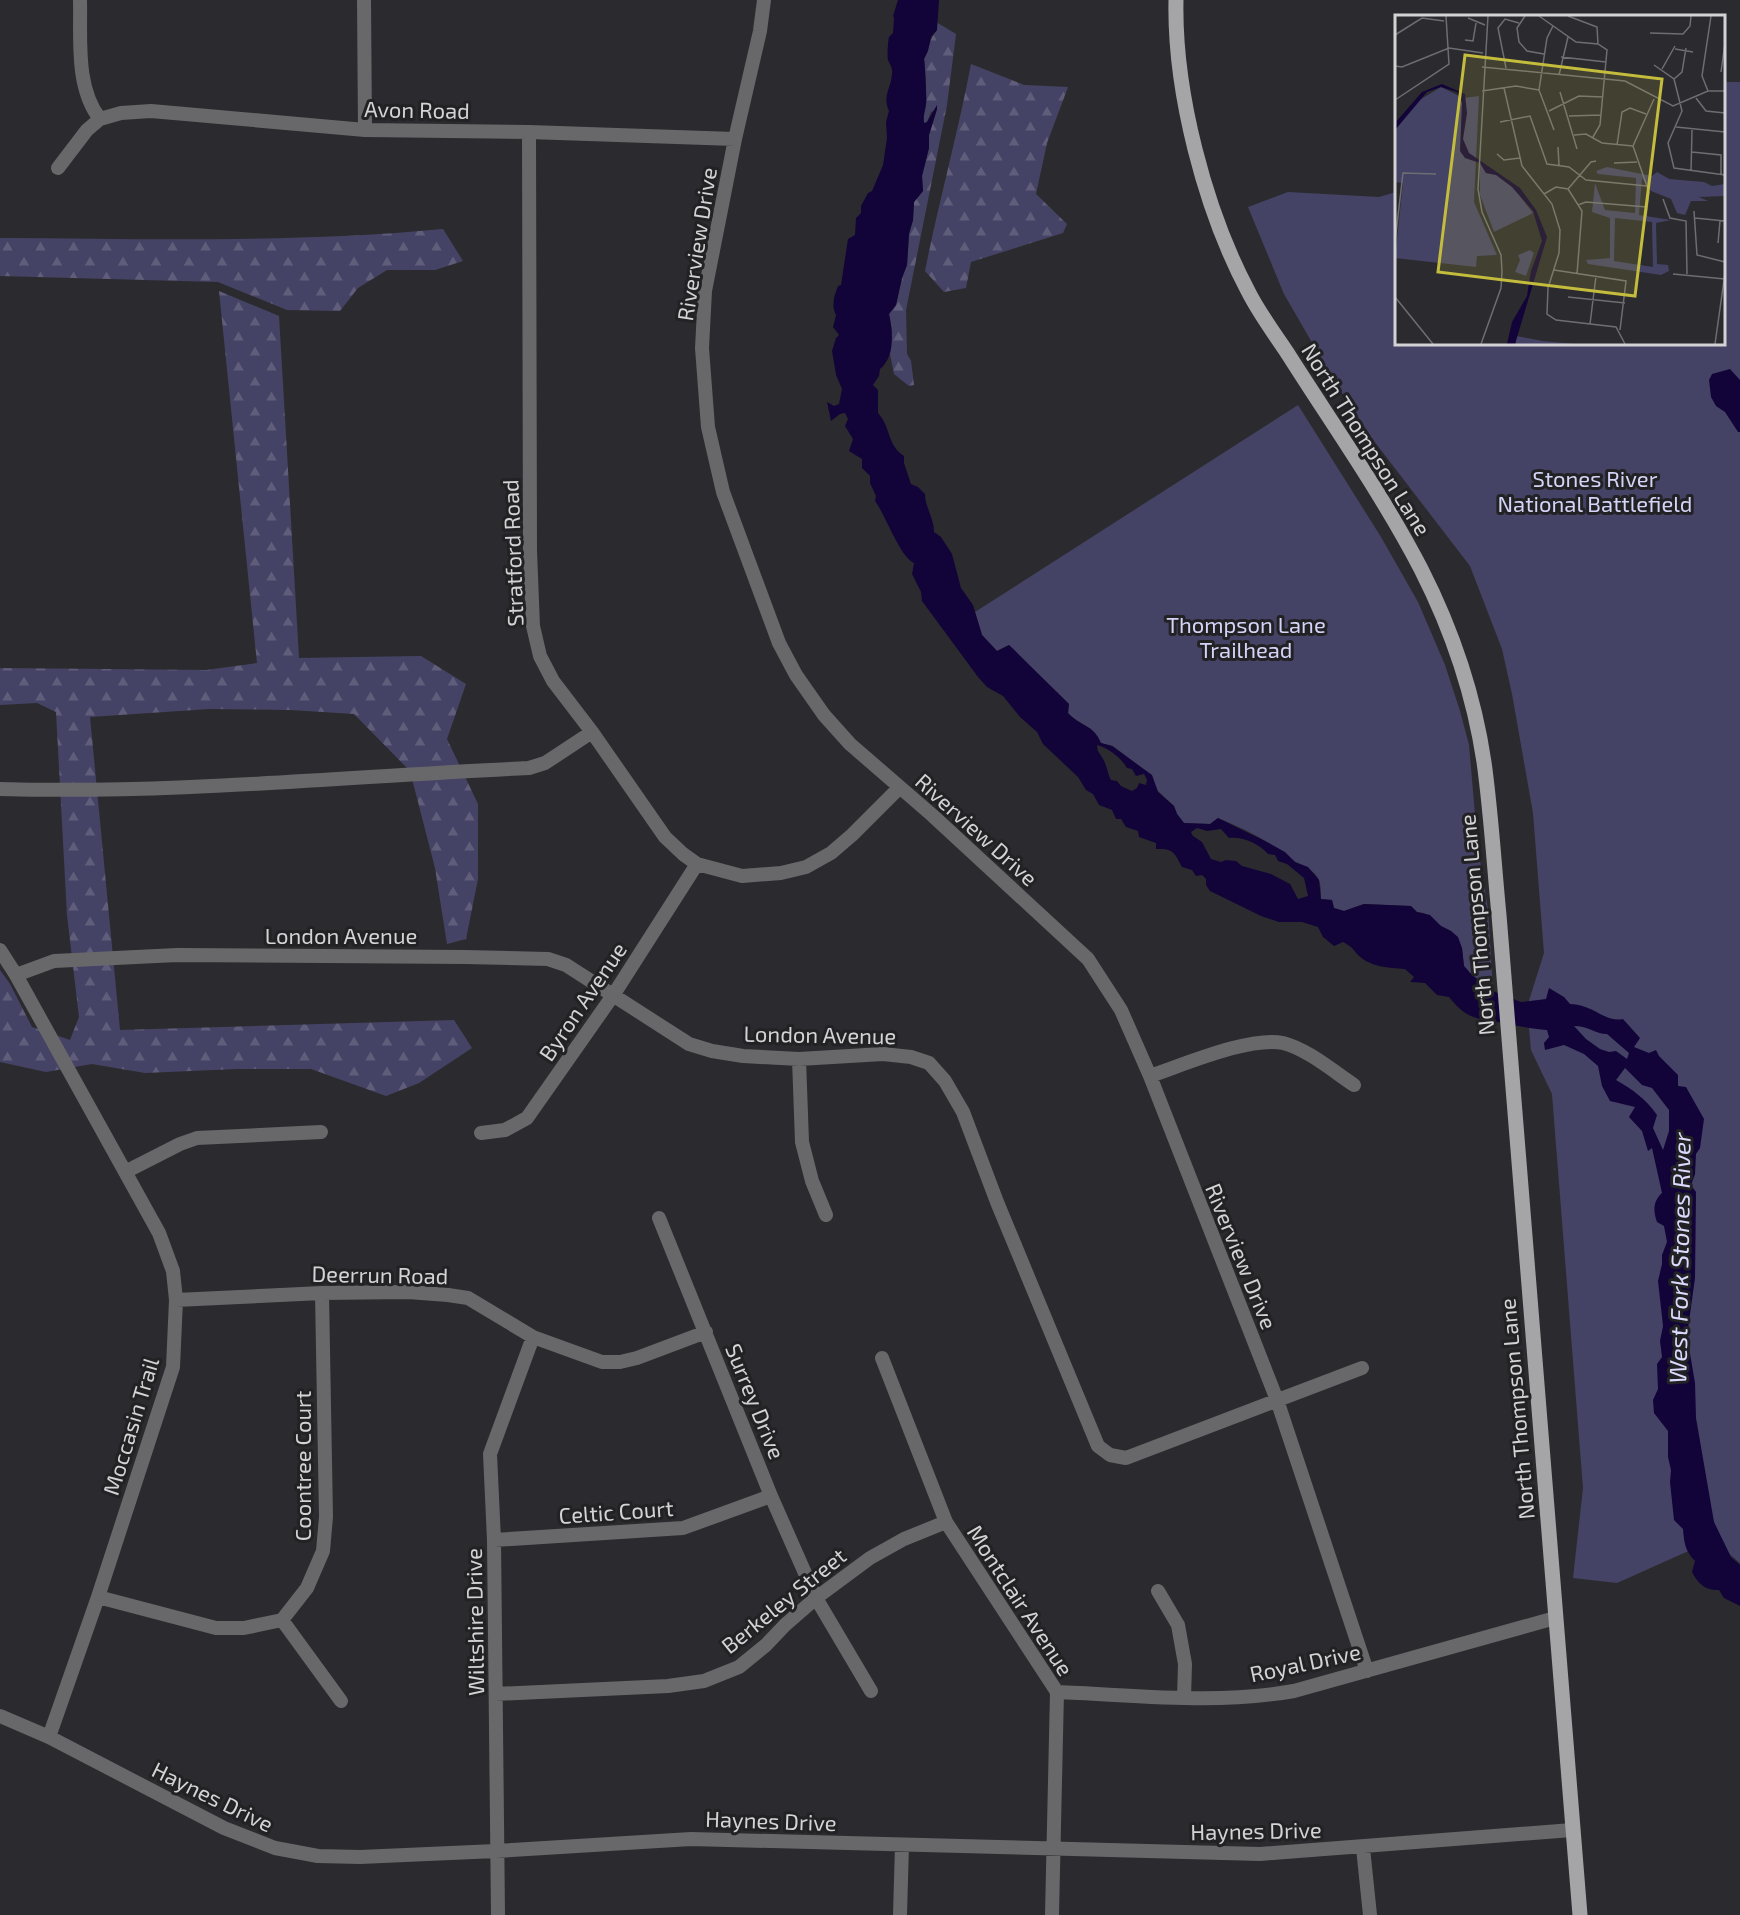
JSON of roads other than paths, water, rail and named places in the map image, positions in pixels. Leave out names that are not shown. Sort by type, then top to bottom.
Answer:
[{"type":"main road","name":"North Thompson Lane","points":[[1176,0],[1182,77],[1194,145],[1212,212],[1248,291],[1416,560],[1455,648],[1484,760],[1499,915],[1580,1915]]},
{"type":"street","points":[[58,168],[87,130],[96,114],[85,88],[80,0]]},
{"type":"street","points":[[364,0],[364,130]]},
{"type":"street","name":"Riverview Drive","points":[[764,0],[760,31],[735,139],[705,291],[702,348],[708,427],[723,492],[779,643],[796,675],[824,715],[850,744],[932,815],[1088,959],[1121,1010],[1150,1076],[1277,1400],[1367,1671]]},
{"type":"street","name":"Avon Road","points":[[96,114],[151,111],[364,130],[529,132],[735,139]]},
{"type":"street","name":"Stratford Road","points":[[529,132],[530,551],[533,626],[540,656],[553,681],[592,732],[665,837],[697,864],[742,876],[781,873],[806,867],[831,853],[852,836],[899,788]]},
{"type":"street","points":[[0,789],[217,786],[530,768],[545,763],[592,732]]},
{"type":"street","name":"Byron Avenue","points":[[481,1133],[505,1130],[527,1118],[614,994],[697,864]]},
{"type":"street","name":"Moccasin Trail","points":[[0,950],[159,1233],[173,1271],[176,1300],[173,1367],[98,1597],[49,1737]]},
{"type":"street","name":"London Avenue","points":[[16,975],[54,961],[99,957],[189,955],[548,959],[567,965],[689,1044],[712,1051],[743,1056],[799,1059],[884,1054],[911,1057],[929,1063],[945,1081],[963,1112],[1098,1446],[1110,1455],[1126,1458],[1362,1368]]},
{"type":"street","points":[[1150,1076],[1252,1042],[1283,1043],[1310,1056],[1354,1085]]},
{"type":"street","points":[[799,1059],[802,1142],[812,1181],[826,1215]]},
{"type":"street","points":[[125,1172],[180,1144],[197,1138],[321,1132]]},
{"type":"street","name":"Surrey Drive","points":[[659,1218],[771,1496],[816,1598],[871,1691]]},
{"type":"street","name":"Deerrun Road","points":[[176,1300],[322,1293],[408,1292],[468,1299],[533,1337],[602,1362],[620,1362],[637,1358],[706,1332]]},
{"type":"street","name":"Coontree Court","points":[[282,1620],[307,1588],[323,1551],[326,1517],[322,1293]]},
{"type":"street","name":"Wiltshire Drive","points":[[498,1915],[494,1540],[490,1454],[533,1337]]},
{"type":"street","name":"Montclair Avenue","points":[[882,1358],[946,1522],[1057,1692],[1052,1915]]},
{"type":"street","name":"Celtic Court","points":[[494,1540],[683,1528],[771,1496]]},
{"type":"street","name":"Berkeley Street","points":[[496,1694],[668,1686],[705,1681],[739,1667],[816,1598],[878,1554],[903,1539],[946,1522]]},
{"type":"street","points":[[1158,1591],[1178,1625],[1185,1664],[1184,1698]]},
{"type":"street","points":[[98,1597],[216,1628],[244,1628],[282,1620],[341,1701]]},
{"type":"street","name":"Royal Drive","points":[[1057,1692],[1184,1698],[1259,1697],[1294,1691],[1555,1618]]},
{"type":"street","name":"Haynes Drive","points":[[0,1716],[49,1737],[224,1828],[275,1848],[318,1856],[360,1857],[496,1851],[691,1839],[1260,1854],[1363,1848],[1572,1830]]},
{"type":"street","points":[[900,1915],[902,1845]]},
{"type":"street","points":[[1363,1848],[1370,1915]]},
{"type":"water","name":"West Fork Stones River","points":[[898,0],[939,0],[937,30],[931,37],[924,59],[926,104],[924,123],[927,122],[937,105],[937,109],[929,135],[929,148],[922,176],[923,191],[914,202],[907,265],[896,305],[889,314],[892,344],[888,358],[873,385],[878,390],[878,413],[895,447],[904,456],[911,484],[925,494],[934,532],[941,537],[952,554],[961,588],[973,605],[982,635],[997,651],[1009,645],[1069,704],[1068,713],[1073,718],[1094,732],[1101,743],[1112,746],[1152,775],[1158,792],[1174,806],[1184,823],[1210,824],[1218,818],[1285,852],[1295,862],[1308,867],[1319,880],[1321,899],[1332,900],[1334,908],[1344,911],[1364,904],[1411,906],[1417,912],[1430,915],[1441,926],[1458,937],[1464,966],[1493,991],[1521,1002],[1546,999],[1549,988],[1564,997],[1570,1004],[1585,1007],[1616,1020],[1623,1019],[1640,1038],[1634,1047],[1649,1053],[1656,1050],[1678,1075],[1678,1086],[1686,1087],[1704,1119],[1691,1185],[1696,1192],[1695,1278],[1687,1336],[1695,1383],[1696,1418],[1714,1522],[1731,1557],[1740,1565],[1740,1606],[1724,1598],[1719,1590],[1706,1588],[1697,1580],[1692,1572],[1695,1561],[1686,1546],[1683,1529],[1674,1520],[1668,1431],[1654,1413],[1653,1400],[1658,1389],[1657,1364],[1662,1357],[1660,1341],[1663,1326],[1658,1281],[1662,1255],[1667,1242],[1664,1226],[1657,1222],[1655,1214],[1655,1203],[1662,1193],[1652,1148],[1648,1151],[1642,1131],[1629,1117],[1635,1107],[1610,1101],[1602,1086],[1598,1066],[1584,1054],[1564,1045],[1545,1050],[1544,1043],[1549,1037],[1547,1030],[1473,1017],[1455,1005],[1449,997],[1437,995],[1425,983],[1410,982],[1414,977],[1405,969],[1368,962],[1343,942],[1334,946],[1323,937],[1318,927],[1302,922],[1279,922],[1261,916],[1210,891],[1206,885],[1206,879],[1182,867],[1173,852],[1156,849],[1156,843],[1139,837],[1138,831],[1126,827],[1121,819],[1116,819],[1112,810],[1099,805],[1093,794],[1086,790],[1078,777],[1043,744],[1037,732],[1020,717],[1003,696],[987,687],[978,677],[922,601],[921,592],[912,574],[914,563],[903,553],[875,501],[876,496],[870,483],[870,476],[862,468],[862,459],[849,451],[853,439],[845,426],[848,419],[845,413],[831,421],[827,402],[834,406],[839,404],[842,389],[836,375],[832,351],[839,335],[833,327],[836,315],[833,305],[834,297],[838,286],[841,285],[848,239],[855,235],[856,218],[861,213],[861,206],[868,193],[872,191],[883,165],[889,111],[886,101],[892,72],[888,60],[888,45],[889,37],[893,33],[893,16]],"holes":[[[1097,745],[1106,748],[1127,768],[1132,769],[1136,776],[1144,774],[1147,780],[1146,785],[1139,783],[1132,791],[1121,786],[1117,781],[1111,780]],[[1197,828],[1207,831],[1221,829],[1229,838],[1239,838],[1256,844],[1268,854],[1275,855],[1278,861],[1287,864],[1304,878],[1308,896],[1298,899],[1290,884],[1271,874],[1242,866],[1236,861],[1221,862],[1211,859],[1202,842],[1191,832]],[[1574,1026],[1607,1034],[1629,1053],[1627,1059],[1616,1051],[1609,1052],[1600,1049]],[[1625,1068],[1642,1085],[1652,1088],[1669,1110],[1669,1131],[1663,1150],[1653,1128],[1657,1115],[1638,1095],[1616,1080]]]},
{"type":"water","points":[[1730,369],[1740,380],[1740,432],[1725,412],[1716,406],[1711,397],[1709,380],[1712,374]]},
{"type":"park label","name":"Stones River National Battlefield","points":[[1595,490]]},
{"type":"park label","name":"Thompson Lane Trailhead","points":[[1246,636]]}]
